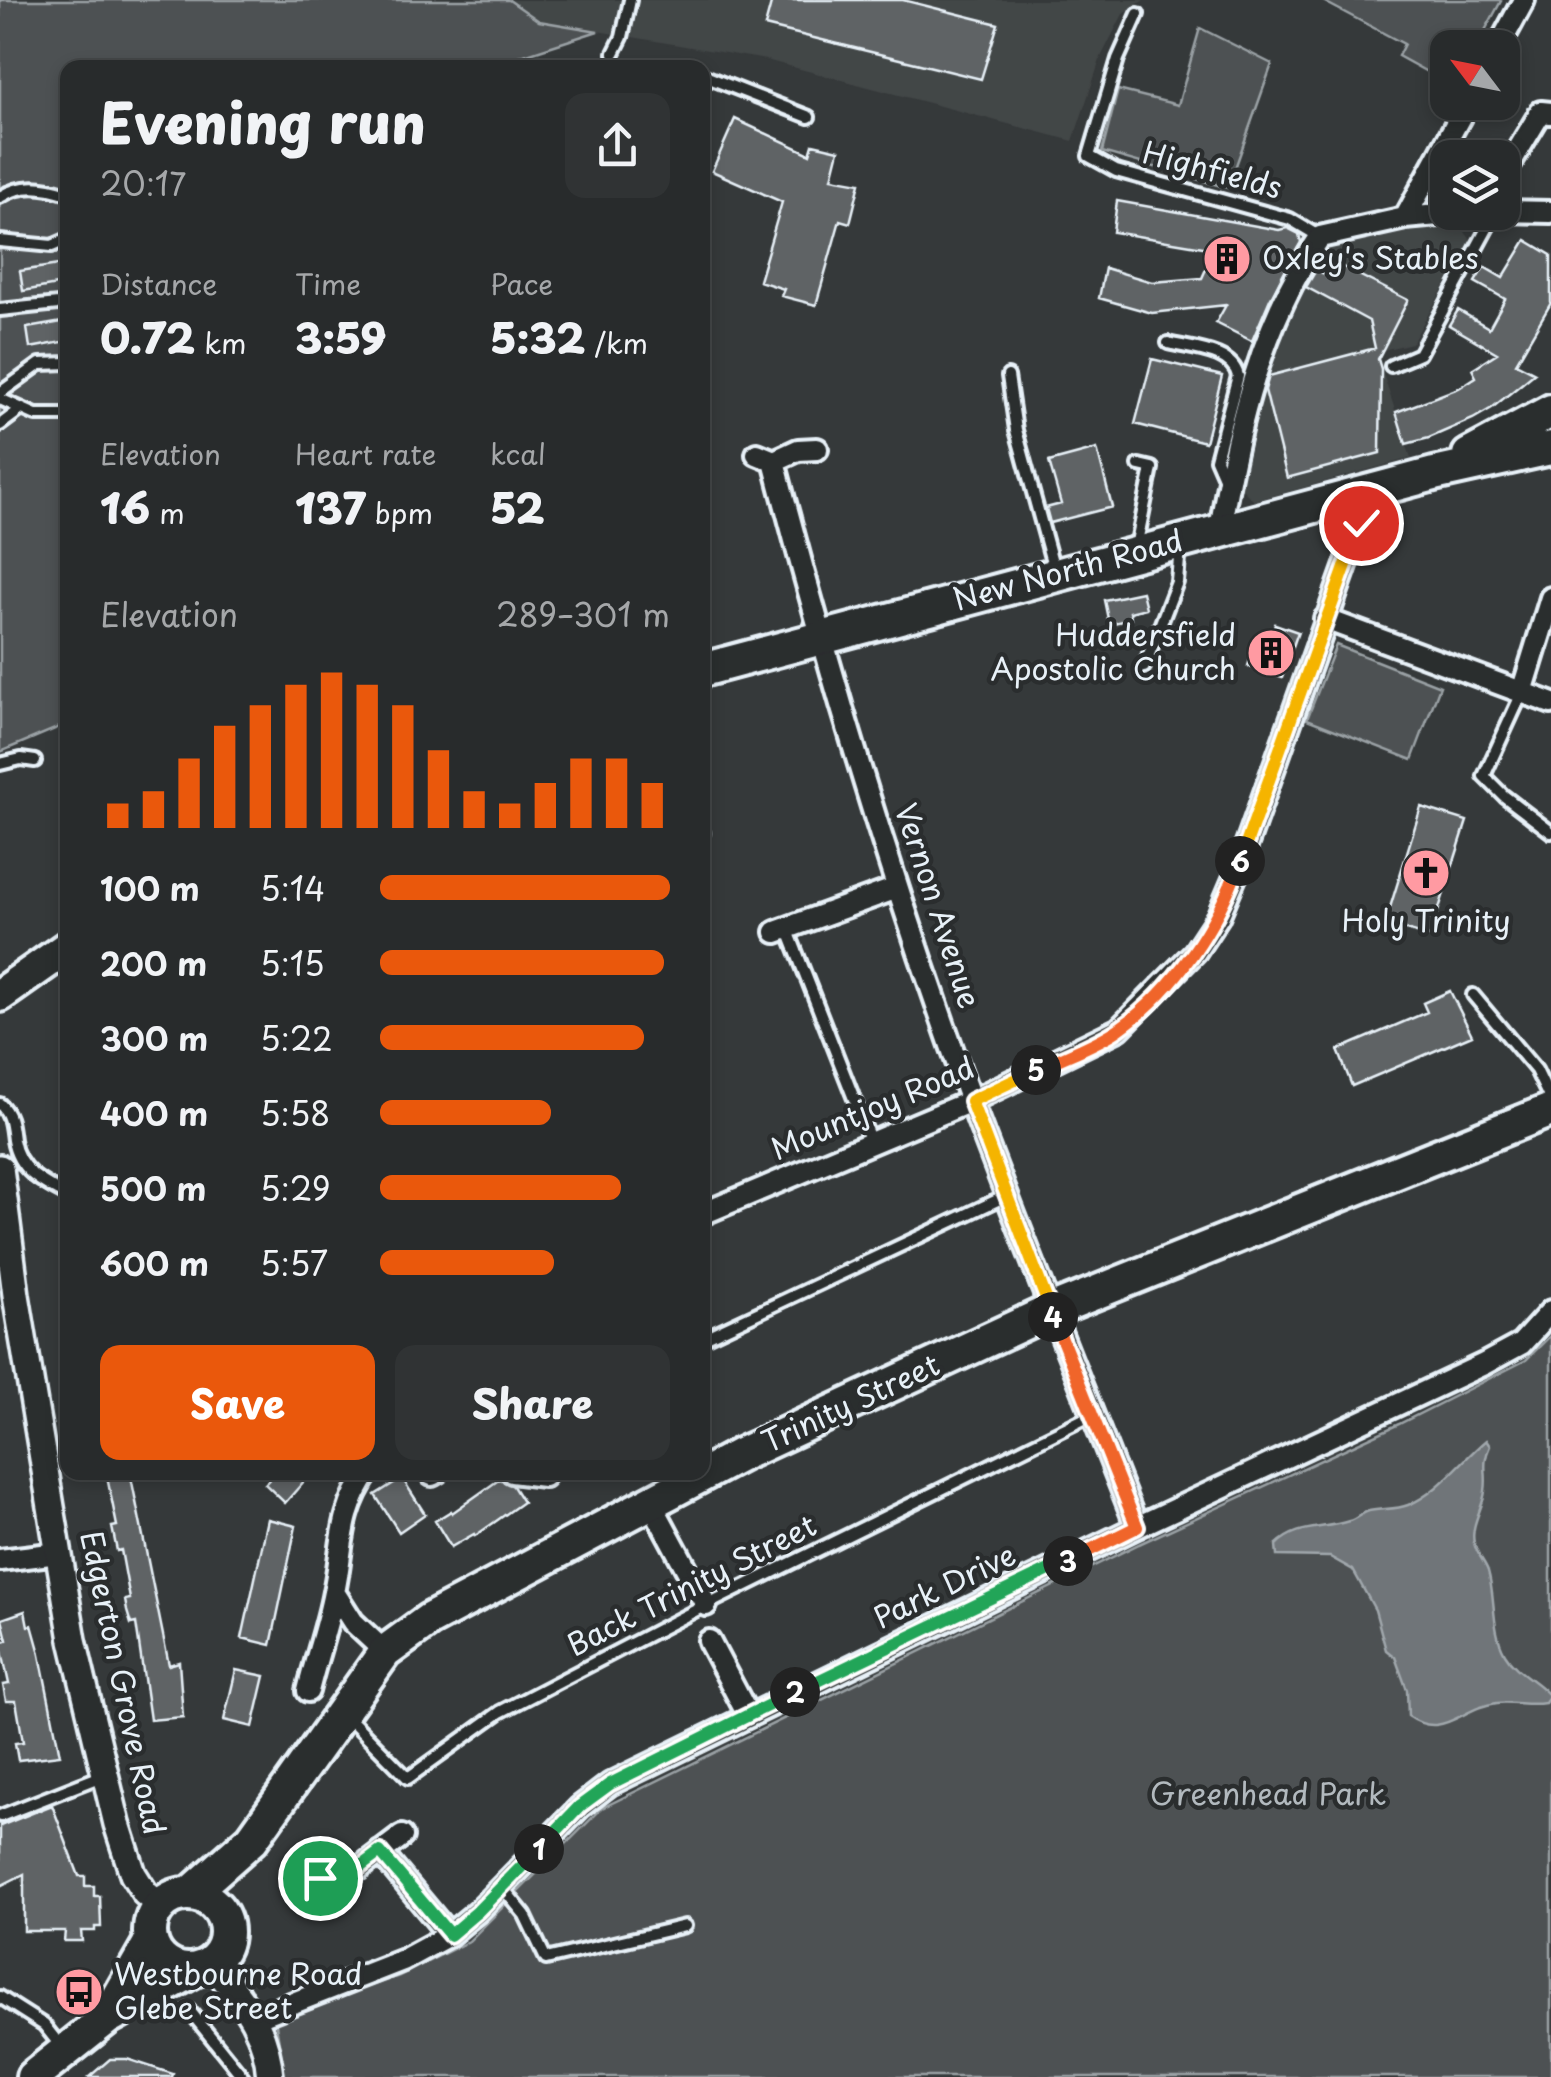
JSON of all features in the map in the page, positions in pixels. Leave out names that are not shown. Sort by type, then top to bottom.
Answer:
[{"type":"highway","name":"New North Road","points":[[1434,474],[1549,410]]},
{"type":"highway","name":"New North Road","points":[[710,668],[1359,493],[1551,448]]},
{"type":"highway","points":[[0,995],[60,953]]},
{"type":"highway","name":"Trinity Street","points":[[710,1472],[1050,1311],[1551,1110]]},
{"type":"highway","name":"Trinity Street","points":[[190,1893],[252,1839],[385,1652],[429,1620],[692,1480]]},
{"type":"highway","name":"Trinity Street","points":[[224,1918],[252,1839]]},
{"type":"highway","points":[[53,2066],[108,2018],[204,1966],[225,1942],[224,1918],[211,1900],[190,1893],[168,1898],[160,1906],[153,1916],[151,1941],[108,2018]]},
{"type":"highway","points":[[151,1941],[163,1961],[184,1970],[204,1966]]},
{"type":"street","points":[[1508,30],[1524,0]]},
{"type":"street","points":[[1520,146],[1540,112],[1551,113]]},
{"type":"street","points":[[1405,218],[1458,120]]},
{"type":"street","points":[[1520,212],[1551,212]]},
{"type":"street","points":[[1220,530],[1254,378],[1271,330],[1320,237],[1430,216]]},
{"type":"street","name":"Vernon Avenue","points":[[817,448],[766,458],[897,888],[971,1101],[1137,1527]]},
{"type":"street","name":"Mountjoy Road","points":[[710,1211],[971,1101],[1119,1029],[1195,952],[1218,917],[1235,877],[1361,523],[1359,493]]},
{"type":"street","points":[[1522,692],[1551,598]]},
{"type":"street","points":[[1325,620],[1551,703]]},
{"type":"street","points":[[782,930],[897,888]]},
{"type":"street","name":"Edgerton Grove Road","points":[[0,1168],[16,1295],[73,1640],[133,1874],[145,1893],[160,1906]]},
{"type":"street","name":"Park Drive","points":[[255,2018],[403,1960],[450,1935],[580,1806],[610,1784],[1137,1527],[1484,1364],[1521,1344],[1551,1311]]},
{"type":"street","points":[[308,1691],[334,1592],[337,1556],[348,1511],[364,1480]]},
{"type":"street","points":[[650,1500],[706,1605]]},
{"type":"street","points":[[0,1560],[59,1553]]},
{"type":"street","points":[[334,1592],[354,1622],[385,1652]]},
{"type":"street","points":[[709,1641],[748,1714]]},
{"type":"street","points":[[320,1878],[332,1883],[348,1876],[402,1836]]},
{"type":"street","points":[[380,1852],[450,1935]]},
{"type":"street","points":[[204,1966],[255,2018],[268,2051],[270,2077]]},
{"type":"lane","points":[[614,53],[622,37],[630,0]]},
{"type":"lane","name":"Highfields","points":[[1138,14],[1118,59],[1089,156],[1116,171],[1290,219],[1320,237]]},
{"type":"lane","points":[[710,79],[809,117]]},
{"type":"lane","points":[[0,196],[41,185],[60,191]]},
{"type":"lane","points":[[1391,366],[1418,354],[1490,230]]},
{"type":"lane","points":[[0,241],[52,246],[60,242]]},
{"type":"lane","points":[[0,310],[60,305]]},
{"type":"lane","points":[[1168,342],[1228,358],[1237,369],[1216,459],[1228,486]]},
{"type":"lane","points":[[60,363],[40,364],[0,396],[20,410],[60,415]]},
{"type":"lane","points":[[1008,376],[1016,430],[1055,574]]},
{"type":"lane","points":[[0,425],[20,410]]},
{"type":"lane","points":[[1135,553],[1152,468],[1139,465]]},
{"type":"lane","points":[[1144,667],[1177,582],[1181,541]]},
{"type":"lane","points":[[1522,692],[1484,776],[1551,832]]},
{"type":"lane","points":[[0,764],[22,758],[34,761]]},
{"type":"lane","points":[[782,930],[871,1144]]},
{"type":"lane","points":[[1472,995],[1536,1070],[1551,1101]]},
{"type":"lane","points":[[0,1104],[11,1120],[16,1153],[28,1172],[60,1191]]},
{"type":"lane","points":[[710,1335],[1007,1196]]},
{"type":"lane","name":"Back Trinity Street","points":[[342,1712],[408,1778],[500,1712],[706,1605],[1093,1415]]},
{"type":"lane","points":[[0,1816],[105,1775]]},
{"type":"lane","points":[[502,1887],[525,1915],[546,1959],[686,1926]]},
{"type":"lane","points":[[0,1998],[49,2029],[53,2066]]},
{"type":"lane","points":[[189,2010],[242,2077]]},
{"type":"shaded area","points":[[509,0],[1144,0],[1123,14],[1101,57],[1073,141],[766,60],[539,21]]},
{"type":"shaded area","points":[[1426,228],[1464,230],[1471,240],[1412,343],[1383,350],[1378,359],[1411,458],[1254,501],[1238,485],[1239,463],[1280,325],[1317,255],[1333,247]]},
{"type":"shaded area","points":[[1486,1440],[1490,1446],[1485,1491],[1474,1543],[1488,1571],[1498,1635],[1505,1654],[1550,1696],[1545,1703],[1497,1703],[1442,1724],[1420,1723],[1408,1716],[1407,1690],[1395,1657],[1386,1650],[1375,1610],[1353,1570],[1330,1557],[1277,1556],[1276,1545],[1301,1531],[1419,1500]]},
{"type":"green space","points":[[0,0],[509,0],[539,21],[598,31],[497,60],[60,60],[60,727],[0,752]]},
{"type":"green space","points":[[1321,0],[1501,1],[1485,30],[1430,30],[1430,74],[1398,56],[1404,44]]},
{"type":"green space","points":[[1200,28],[1272,64],[1228,188],[1102,152],[1118,90],[1178,105]]},
{"type":"green space","points":[[1336,645],[1440,686],[1412,760],[1307,719]]},
{"type":"green space","name":"Greenhead Park","points":[[1551,1335],[1551,2077],[285,2077],[275,2019],[399,1976],[469,1941],[602,1808],[1139,1544],[1399,1424],[1526,1360]]},
{"type":"building","points":[[772,0],[903,0],[998,24],[981,79],[765,26]]},
{"type":"building","points":[[735,119],[810,154],[813,144],[839,150],[832,178],[860,183],[850,223],[840,220],[816,305],[781,296],[784,289],[759,281],[782,202],[712,171]]},
{"type":"building","name":"Oxley's Stables","points":[[1117,201],[1279,230],[1287,228],[1299,234],[1301,242],[1252,341],[1216,323],[1226,305],[1152,313],[1099,298],[1105,268],[1152,282],[1202,278],[1215,249],[1113,232]]},
{"type":"building","points":[[1526,240],[1551,255],[1551,303],[1516,363],[1535,373],[1473,419],[1406,444],[1396,412],[1459,388],[1476,377],[1472,369],[1497,353],[1449,325],[1458,310],[1489,328],[1505,299],[1475,282],[1484,267],[1503,278]]},
{"type":"building","points":[[1337,264],[1408,300],[1378,359],[1380,453],[1287,478],[1265,390],[1269,376],[1375,348],[1369,321],[1306,287],[1316,270],[1330,277]]},
{"type":"building","points":[[60,265],[60,284],[23,291],[20,271]]},
{"type":"building","points":[[60,322],[60,342],[30,348],[27,328]]},
{"type":"building","points":[[1152,359],[1222,376],[1205,442],[1135,424]]},
{"type":"building","points":[[1097,449],[1112,507],[1050,523],[1046,508],[1061,504],[1049,462]]},
{"type":"building","points":[[1142,592],[1146,608],[1130,612],[1131,619],[1109,624],[1104,600]]},
{"type":"building","name":"Huddersfield Apostolic Church","points":[[1275,624],[1298,632],[1282,678],[1248,666],[1258,635],[1270,640]]},
{"type":"building","name":"Holy Trinity","points":[[1421,807],[1467,821],[1430,937],[1385,924]]},
{"type":"building","points":[[1450,991],[1472,1035],[1352,1086],[1338,1050],[1427,1012],[1423,1003]]},
{"type":"building","points":[[108,1480],[132,1480],[169,1665],[179,1662],[183,1717],[150,1720],[136,1623],[131,1624],[127,1611],[125,1600],[130,1599],[121,1550],[117,1551],[112,1527],[117,1526]]},
{"type":"building","points":[[269,1480],[305,1480],[285,1503],[265,1484]]},
{"type":"building","points":[[403,1480],[425,1514],[399,1532],[375,1495]]},
{"type":"building","points":[[499,1480],[513,1486],[523,1502],[475,1536],[451,1547],[435,1521]]},
{"type":"building","points":[[268,1519],[296,1526],[271,1645],[242,1638]]},
{"type":"building","points":[[25,1611],[39,1650],[60,1755],[18,1760],[15,1743],[23,1742],[16,1701],[6,1701],[3,1685],[9,1684],[0,1642],[7,1640],[2,1619]]},
{"type":"building","points":[[236,1670],[265,1676],[253,1727],[224,1720]]},
{"type":"building","points":[[52,1805],[79,1876],[85,1876],[85,1886],[94,1886],[94,1896],[100,1896],[101,1927],[81,1931],[82,1941],[64,1941],[65,1931],[24,1931],[24,1874],[0,1886],[0,1826]]},
{"type":"building","points":[[110,2059],[127,2059],[173,2074],[89,2077]]},
{"type":"place","name":"Oxley's Stables","points":[[1227,259]]},
{"type":"place","name":"Huddersfield Apostolic Church","points":[[1271,653]]},
{"type":"place","name":"Holy Trinity","points":[[1426,873]]},
{"type":"place","name":"Westbourne Road Glebe Street","points":[[79,1992]]},
{"type":"route","points":[[320,1878],[332,1883],[380,1852],[450,1935],[580,1806],[610,1784],[1137,1527],[971,1101],[1119,1029],[1195,952],[1218,917],[1235,877],[1361,523]]}]
